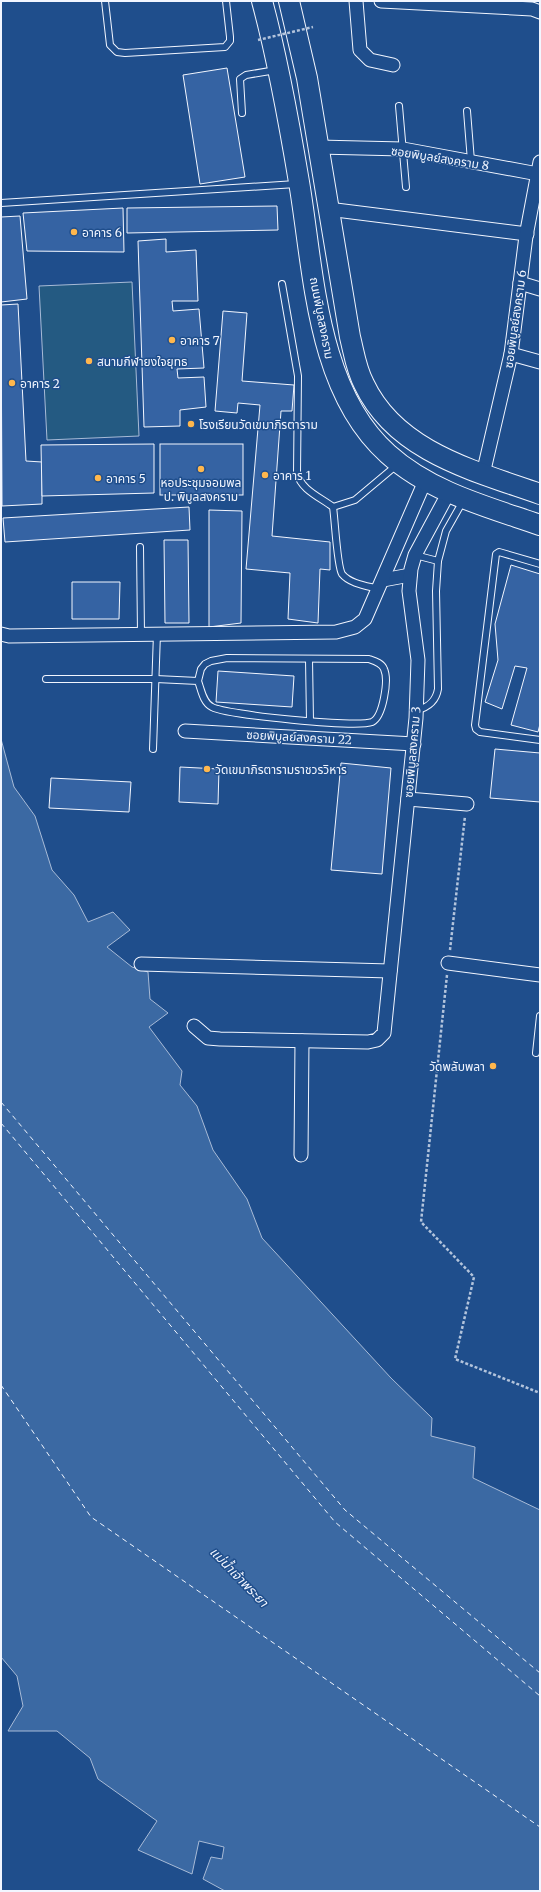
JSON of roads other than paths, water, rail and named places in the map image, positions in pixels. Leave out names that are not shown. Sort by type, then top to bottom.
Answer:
[{"type":"main road","name":"ถนนพิบูลสงคราม","points":[[262,1],[278,70],[300,183],[323,335],[332,366],[350,406],[377,444],[399,463],[425,481],[457,495],[540,525]]},
{"type":"main road","name":"ถนนพิบูลสงคราม","points":[[289,1],[306,78],[356,364],[370,395],[389,421],[409,437],[438,456],[540,494]]},
{"type":"street","points":[[356,1],[360,50],[370,60],[393,65]]},
{"type":"street","points":[[381,1],[452,3],[532,9],[540,12]]},
{"type":"street","name":"ซอยพิบูลย์สงคราม 8","points":[[318,147],[403,149],[471,161],[539,168]]},
{"type":"street","name":"ซอยพิบูลย์สงคราม 6","points":[[483,474],[511,354],[527,234],[535,217],[539,168]]},
{"type":"street","points":[[328,209],[527,234]]},
{"type":"street","points":[[520,283],[540,289]]},
{"type":"street","points":[[511,354],[540,362]]},
{"type":"street","points":[[1,634],[9,636],[336,632],[355,627],[365,619],[425,481]]},
{"type":"street","name":"ซอยพิบูลสงคราม 3","points":[[194,1026],[208,1038],[368,1042],[377,1040],[384,1033],[414,744],[416,710],[418,660],[409,591],[410,575],[415,555],[457,495]]},
{"type":"street","points":[[381,584],[410,575]]},
{"type":"street","name":"ซอยพิบูลย์สงคราม 22","points":[[185,731],[414,744]]},
{"type":"street","points":[[408,799],[467,804]]},
{"type":"street","points":[[448,963],[540,975]]},
{"type":"street","points":[[141,964],[390,971]]},
{"type":"street","points":[[301,1155],[302,1041]]},
{"type":"lane","points":[[105,1],[110,45],[117,52],[125,53],[225,47],[230,41],[226,1]]},
{"type":"lane","points":[[242,113],[240,79],[246,75],[278,70]]},
{"type":"lane","points":[[399,106],[406,187]]},
{"type":"lane","points":[[467,111],[471,161]]},
{"type":"lane","points":[[1,203],[300,183]]},
{"type":"lane","points":[[282,284],[298,376],[297,473],[299,480],[303,486],[333,507],[339,561],[343,575],[349,580],[381,584]]},
{"type":"lane","points":[[333,507],[354,500],[399,463]]},
{"type":"lane","points":[[416,710],[424,708],[433,702],[437,697],[436,591],[438,561],[457,495]]},
{"type":"lane","points":[[140,547],[141,634]]},
{"type":"lane","points":[[540,564],[500,552],[496,554],[475,725],[476,729],[480,732],[540,740]]},
{"type":"lane","points":[[415,555],[438,561]]},
{"type":"lane","points":[[153,749],[157,634]]},
{"type":"lane","points":[[227,658],[369,659],[378,662],[384,668],[386,681],[381,713],[372,722],[357,723],[310,721],[224,711],[212,707],[205,700],[198,681],[201,669],[211,661],[227,658]]},
{"type":"lane","points":[[309,659],[310,721]]},
{"type":"lane","points":[[46,679],[156,679],[198,681]]},
{"type":"lane","points":[[536,1053],[540,1016]]},
{"type":"water","name":"แม่น้ำเจ้าพระยา","points":[[1,739],[14,787],[35,816],[52,870],[74,895],[88,922],[113,912],[130,930],[107,947],[132,967],[148,972],[150,999],[168,1013],[149,1027],[182,1071],[180,1085],[197,1106],[213,1150],[247,1199],[262,1238],[391,1378],[432,1418],[431,1436],[475,1447],[473,1478],[540,1510],[540,1891],[225,1891],[203,1879],[211,1857],[222,1859],[224,1847],[199,1841],[192,1874],[138,1850],[157,1821],[98,1779],[90,1758],[57,1731],[8,1731],[23,1706],[17,1676],[1,1657]]},
{"type":"place","name":"อาคาร 6","points":[[74,232]]},
{"type":"place","name":"อาคาร 7","points":[[172,340]]},
{"type":"place","name":"สนามกีฬายงใจยุทธ","points":[[89,361]]},
{"type":"place","name":"อาคาร 2","points":[[12,383]]},
{"type":"place","name":"โรงเรียนวัดเขมาภิรตาราม","points":[[191,424]]},
{"type":"place","name":"หอประชุมจอมพล ป. พิบูลสงคราม","points":[[201,469]]},
{"type":"place","name":"อาคาร 1","points":[[265,475]]},
{"type":"place","name":"อาคาร 5","points":[[98,478]]},
{"type":"place","name":"วัดเขมาภิรตารามราชวรวิหาร","points":[[207,769]]},
{"type":"place","name":"วัดพลับพลา","points":[[493,1066]]}]
